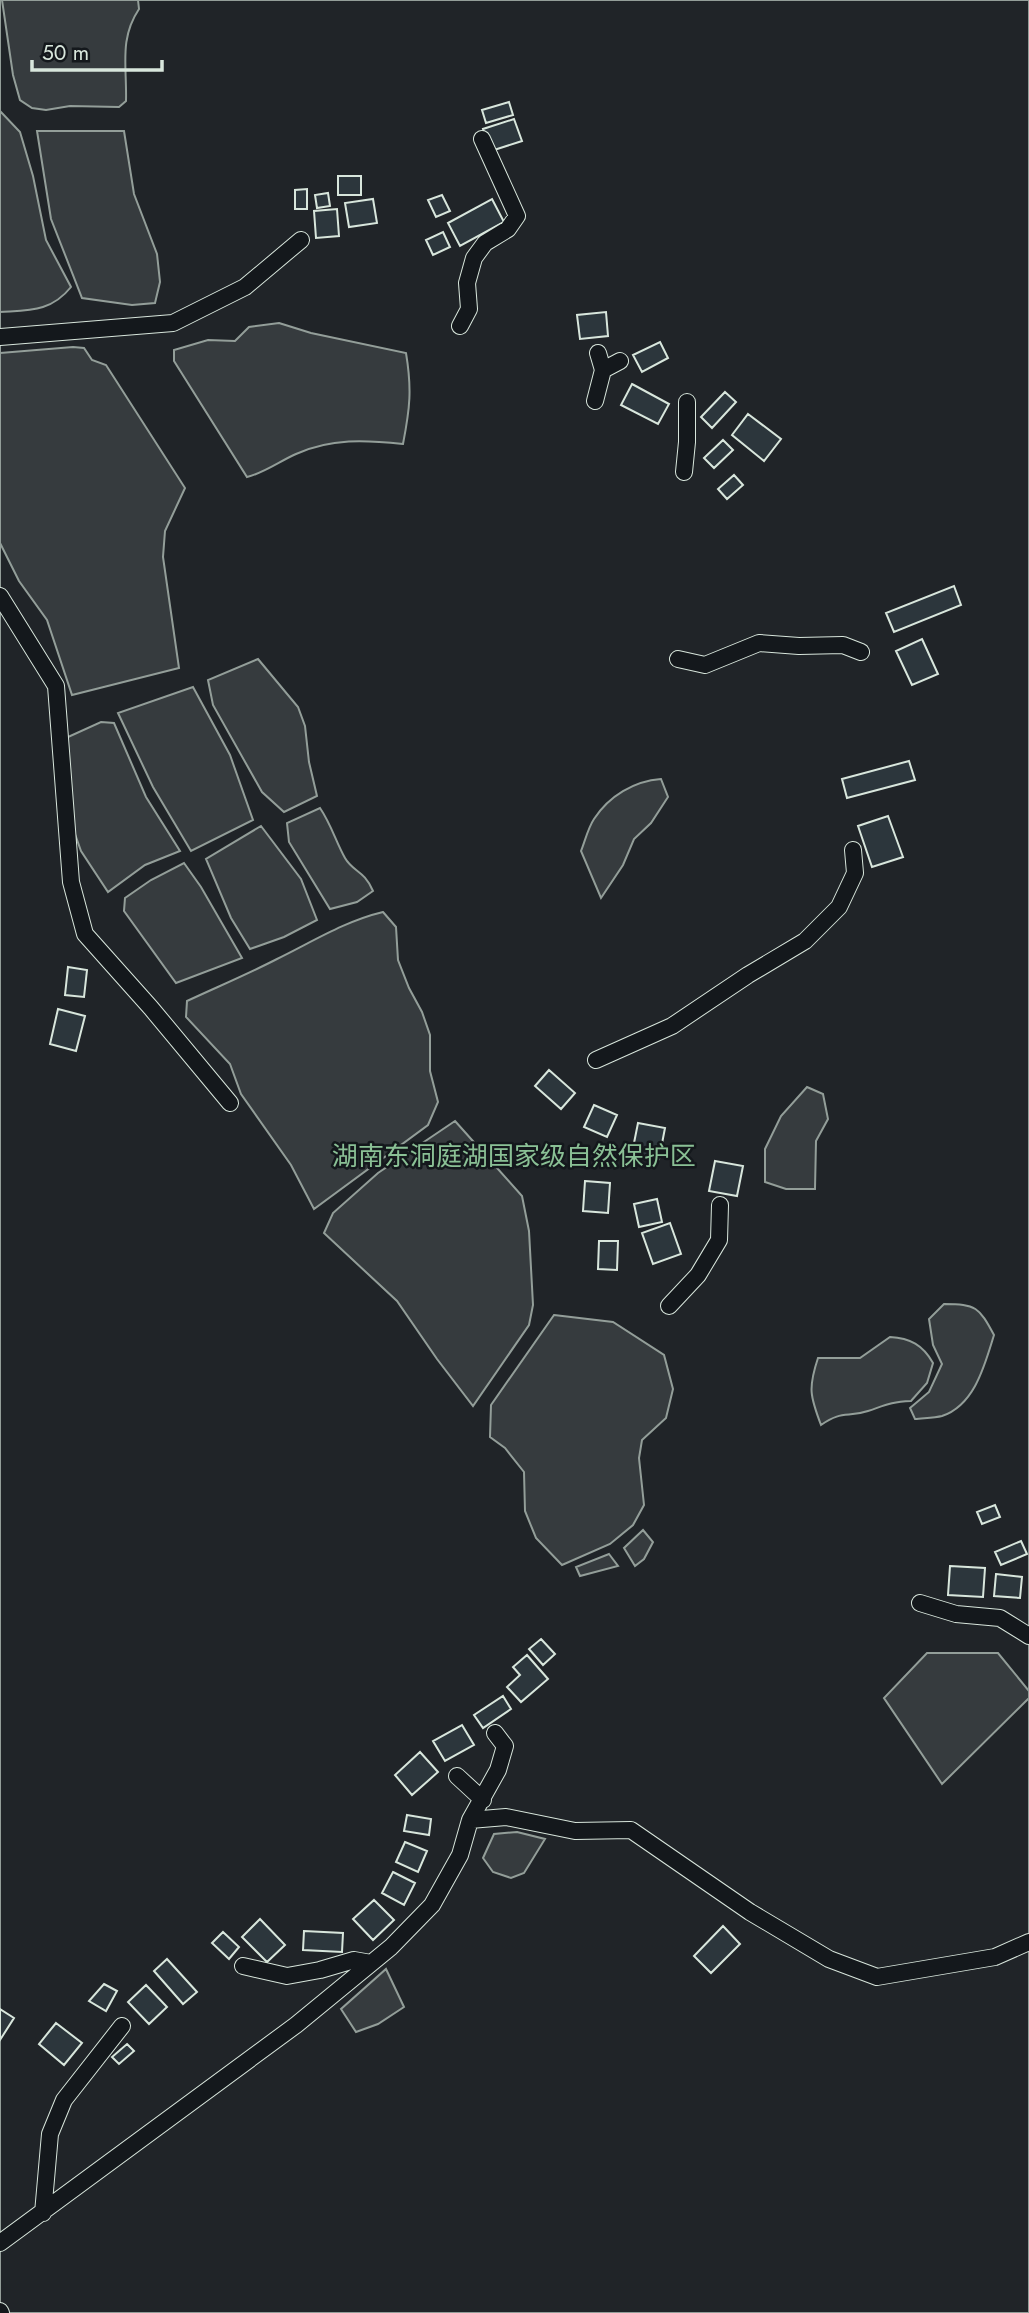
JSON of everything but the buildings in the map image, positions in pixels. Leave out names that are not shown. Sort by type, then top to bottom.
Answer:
[{"type":"street","points":[[460,326],[469,309],[467,283],[474,258],[485,243],[508,229],[517,216],[482,139]]},
{"type":"street","points":[[0,337],[173,323],[245,287],[301,240]]},
{"type":"street","points":[[595,401],[603,370],[598,353]]},
{"type":"street","points":[[603,370],[620,362]]},
{"type":"street","points":[[684,472],[688,442],[687,402]]},
{"type":"street","points":[[0,596],[56,686],[71,882],[85,934],[151,1008],[230,1104]]},
{"type":"street","points":[[678,659],[705,665],[759,643],[843,645],[861,652]]},
{"type":"street","points":[[596,1060],[672,1026],[805,941],[839,907],[855,873],[853,850]]},
{"type":"street","points":[[669,1306],[698,1275],[719,1240],[720,1205]]},
{"type":"street","points":[[920,1603],[956,1614],[1000,1618],[1029,1636]]},
{"type":"street","points":[[0,2243],[296,2025],[391,1947],[432,1905],[460,1855],[470,1820],[498,1770],[505,1746],[495,1733]]},
{"type":"street","points":[[457,1776],[482,1800]]},
{"type":"street","points":[[470,1820],[506,1817],[575,1831],[631,1830],[750,1912],[830,1959],[877,1977],[995,1957],[1029,1942]]},
{"type":"street","points":[[243,1966],[286,1976],[354,1960],[371,1963]]},
{"type":"street","points":[[43,2213],[50,2134],[64,2100],[122,2026]]},
{"type":"green space","name":"湖南东洞庭湖国家级自然保护区","points":[[0,0],[1029,0],[1029,2313],[0,2313]]},
{"type":"shaded area","points":[[2,0],[138,0],[139,9],[126,42],[126,101],[119,107],[70,106],[46,110],[32,108],[20,100],[13,75]]},
{"type":"shaded area","points":[[0,111],[20,132],[33,176],[46,240],[71,287],[56,301],[30,310],[0,312]]},
{"type":"shaded area","points":[[37,131],[124,131],[134,194],[157,254],[160,282],[155,303],[132,305],[82,298],[51,219]]},
{"type":"shaded area","points":[[279,323],[311,333],[406,353],[409,398],[403,444],[362,441],[322,445],[247,477],[174,361],[174,350],[208,340],[235,341],[249,327]]},
{"type":"shaded area","points":[[84,348],[92,360],[106,365],[185,488],[165,531],[163,557],[179,668],[72,695],[47,620],[19,581],[0,543],[0,353]]},
{"type":"shaded area","points":[[258,659],[298,707],[305,726],[309,762],[317,796],[284,812],[262,792],[213,705],[208,680]]},
{"type":"shaded area","points":[[193,687],[230,755],[253,820],[191,851],[153,787],[118,713]]},
{"type":"shaded area","points":[[101,722],[114,723],[146,797],[180,851],[145,865],[108,892],[81,851],[70,820],[62,761],[68,737]]},
{"type":"shaded area","points":[[661,779],[668,797],[651,823],[634,839],[623,865],[601,898],[581,851],[592,823],[607,803],[623,791],[641,783]]},
{"type":"shaded area","points":[[320,808],[345,858],[366,879],[373,891],[357,902],[330,909],[289,842],[287,823]]},
{"type":"shaded area","points":[[261,826],[301,879],[317,920],[284,937],[250,949],[231,918],[206,859]]},
{"type":"shaded area","points":[[184,863],[242,958],[176,983],[124,911],[125,898],[151,880]]},
{"type":"shaded area","points":[[383,912],[396,927],[398,960],[430,1035],[430,1071],[438,1102],[428,1125],[314,1209],[291,1165],[241,1094],[230,1064],[186,1017],[187,1001],[342,926]]},
{"type":"shaded area","points":[[807,1087],[823,1094],[828,1119],[816,1141],[815,1189],[786,1189],[765,1182],[765,1149],[781,1116]]},
{"type":"shaded area","points":[[455,1121],[522,1196],[529,1231],[533,1305],[529,1325],[473,1406],[397,1301],[324,1233],[333,1213],[378,1173]]},
{"type":"shaded area","points":[[944,1304],[970,1306],[975,1309],[994,1335],[977,1382],[963,1403],[942,1416],[915,1419],[910,1408],[929,1392],[942,1364],[933,1345],[929,1319]]},
{"type":"shaded area","points":[[554,1315],[613,1322],[664,1355],[673,1389],[666,1418],[642,1440],[639,1458],[644,1505],[633,1525],[610,1544],[562,1565],[536,1538],[525,1511],[524,1472],[505,1448],[490,1437],[491,1405]]},
{"type":"shaded area","points":[[890,1337],[910,1341],[925,1351],[933,1363],[927,1383],[911,1401],[840,1416],[821,1425],[812,1392],[818,1358],[860,1358]]},
{"type":"shaded area","points":[[643,1530],[653,1542],[644,1559],[635,1566],[624,1548]]},
{"type":"shaded area","points":[[609,1554],[618,1566],[580,1576],[576,1567]]},
{"type":"shaded area","points":[[927,1653],[998,1653],[1029,1691],[1029,1698],[942,1784],[884,1698]]},
{"type":"shaded area","points":[[517,1832],[545,1839],[524,1873],[511,1878],[493,1872],[483,1858],[494,1834]]},
{"type":"shaded area","points":[[386,1969],[404,2007],[378,2024],[356,2032],[341,2009]]}]
